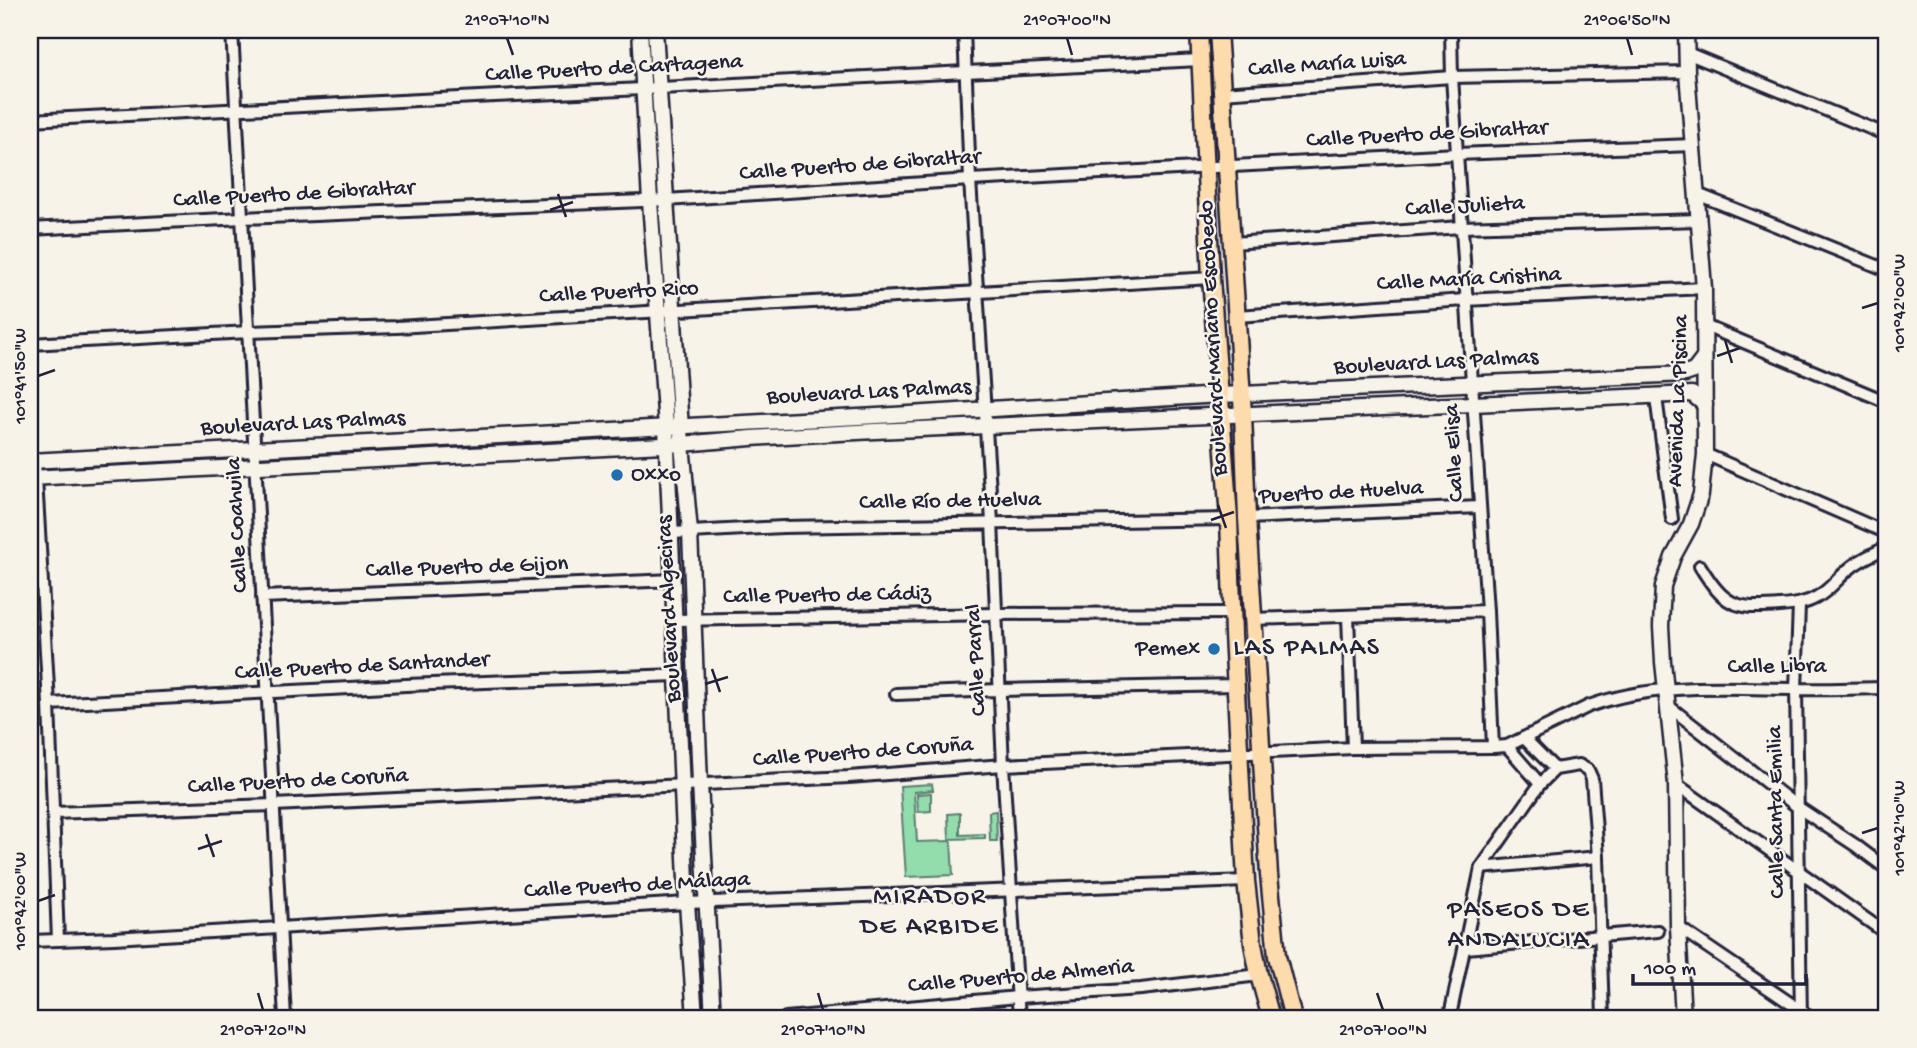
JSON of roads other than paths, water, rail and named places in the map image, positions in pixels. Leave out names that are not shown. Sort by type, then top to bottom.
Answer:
[{"type":"main road","name":"Boulevard Mariano Escobedo","points":[[1199,30],[1210,278],[1229,519],[1248,914],[1259,975],[1271,1018]]},
{"type":"main road","name":"Boulevard Mariano Escobedo","points":[[1218,30],[1275,943],[1279,969],[1293,1018]]},
{"type":"street","name":"Calle Coahuila","points":[[232,30],[285,1018]]},
{"type":"street","name":"Boulevard Algeciras","points":[[640,30],[651,88],[666,200],[690,532],[713,1018]]},
{"type":"street","name":"Boulevard Algeciras","points":[[656,30],[651,88],[650,201],[672,533],[687,903],[695,1018]]},
{"type":"street","name":"Calle Parral","points":[[964,30],[970,180],[1019,1018]]},
{"type":"street","name":"Calle Elisa","points":[[1451,30],[1493,747]]},
{"type":"street","name":"Avenida La Piscina","points":[[1683,1018],[1678,927],[1676,784],[1661,626],[1663,586],[1673,557],[1691,524],[1701,494],[1705,454],[1704,288],[1686,30]]},
{"type":"street","points":[[1687,53],[1887,135]]},
{"type":"street","name":"Calle Puerto de Cartagena","points":[[30,120],[1200,60]]},
{"type":"street","name":"Calle María Luisa","points":[[1221,93],[1452,77],[1687,72]]},
{"type":"street","name":"Calle Puerto de Gibraltar","points":[[30,229],[650,201],[1226,166],[1693,145]]},
{"type":"street","points":[[1697,194],[1887,270]]},
{"type":"street","name":"Calle Julieta","points":[[1232,243],[1461,227],[1699,220]]},
{"type":"street","name":"Calle Puerto Rico","points":[[30,344],[397,327],[1210,278]]},
{"type":"street","name":"Calle María Cristina","points":[[1237,316],[1465,300],[1704,288]]},
{"type":"street","points":[[1705,326],[1887,402]]},
{"type":"street","points":[[1704,358],[1690,373],[1696,383],[1692,394],[1705,405]]},
{"type":"street","name":"Boulevard Las Palmas","points":[[32,461],[1220,395],[1690,373]]},
{"type":"street","name":"Boulevard Las Palmas","points":[[33,478],[667,445],[985,425],[1692,394]]},
{"type":"street","points":[[1656,397],[1672,519]]},
{"type":"street","points":[[1705,454],[1887,533]]},
{"type":"street","points":[[32,461],[49,704],[58,940]]},
{"type":"street","name":"Puerto de Huelva","points":[[1247,518],[1479,507]]},
{"type":"street","name":"Calle Río de Huelva","points":[[672,533],[783,527],[1229,519]]},
{"type":"street","points":[[1700,566],[1717,591],[1733,603],[1754,609],[1799,605],[1828,591],[1850,568],[1887,547]]},
{"type":"street","name":"Calle Puerto de Gijon","points":[[262,597],[674,580]]},
{"type":"street","name":"Calle Santa Emilia","points":[[1799,605],[1796,689],[1801,1014]]},
{"type":"street","points":[[1253,619],[1486,611]]},
{"type":"street","name":"Calle Puerto de Cádiz","points":[[675,620],[1232,613]]},
{"type":"street","points":[[1348,615],[1353,748]]},
{"type":"street","name":"Calle Puerto de Santander","points":[[49,704],[269,691],[677,675]]},
{"type":"street","points":[[896,694],[1236,685]]},
{"type":"street","name":"Calle Libra","points":[[1667,698],[1750,687],[1887,688]]},
{"type":"street","name":"Calle Puerto de Coruña","points":[[53,813],[849,777],[1003,765],[1353,748],[1493,747],[1507,746],[1602,701],[1634,694],[1667,698]]},
{"type":"street","points":[[1667,698],[1799,808],[1887,869]]},
{"type":"street","points":[[1524,738],[1555,769]]},
{"type":"street","points":[[1507,746],[1540,784]]},
{"type":"street","points":[[1452,1018],[1451,1011],[1481,867],[1540,784],[1555,769],[1579,765],[1584,767],[1592,779],[1598,857],[1603,1018]]},
{"type":"street","points":[[1676,784],[1887,934]]},
{"type":"street","points":[[1481,867],[1598,857]]},
{"type":"street","name":"Calle Puerto de Málaga","points":[[30,941],[707,902],[1246,881]]},
{"type":"street","points":[[1678,927],[1801,1014],[1812,1018]]},
{"type":"street","points":[[1466,948],[1658,931]]},
{"type":"street","name":"Calle Puerto de Almeria","points":[[786,1018],[1141,989],[1259,975]]},
{"type":"street","points":[[928,1006],[929,1018]]},
{"type":"place","name":"Oxxo","points":[[617,475]]},
{"type":"place","name":"Pemex","points":[[1214,649]]},
{"type":"district","name":"LAS PALMAS","points":[[1307,649]]},
{"type":"district","name":"MIRADOR DE ARBIDE","points":[[930,913]]},
{"type":"district","name":"PASEOS DE ANDALUCIA","points":[[1519,926]]}]
